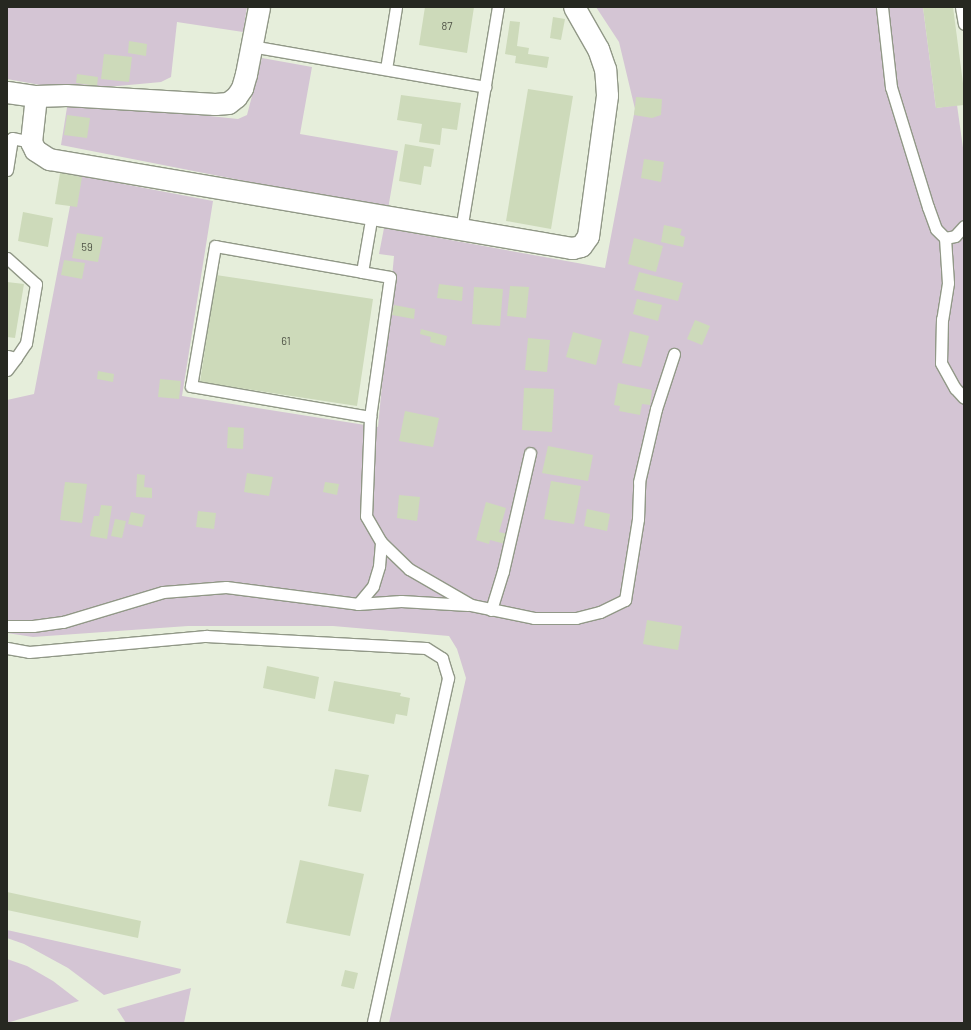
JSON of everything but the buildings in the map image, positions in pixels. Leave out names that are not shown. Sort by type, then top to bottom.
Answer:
[{"type":"street","points":[[7,92],[36,96],[66,95],[215,104],[228,102],[236,97],[242,88],[258,7]]},
{"type":"street","points":[[36,96],[31,142],[35,150],[49,159],[572,248],[581,246],[588,236],[607,95],[604,69],[598,49],[574,7]]},
{"type":"lane","points":[[386,69],[396,7]]},
{"type":"lane","points":[[461,230],[498,7]]},
{"type":"lane","points":[[882,7],[891,87],[936,229],[945,238],[948,283],[942,319],[941,363],[955,388],[964,398]]},
{"type":"lane","points":[[961,7],[964,24]]},
{"type":"lane","points":[[251,46],[485,87]]},
{"type":"lane","points":[[7,170],[12,138],[31,142]]},
{"type":"lane","points":[[362,272],[372,214]]},
{"type":"lane","points":[[945,238],[955,236],[964,226]]},
{"type":"lane","points":[[370,417],[191,386],[215,246],[390,277],[370,417],[366,516],[381,542],[409,569],[471,606]]},
{"type":"lane","points":[[7,258],[36,284],[26,343],[12,357],[7,370]]},
{"type":"lane","points":[[7,626],[33,626],[63,622],[163,592],[226,587],[358,604],[401,601],[471,606],[534,618],[576,618],[600,612],[625,600],[638,519],[639,482],[656,409],[674,354]]},
{"type":"lane","points":[[492,610],[503,571],[530,453]]},
{"type":"lane","points":[[358,604],[373,586],[379,566],[381,542]]},
{"type":"lane","points":[[7,648],[30,652],[206,636],[426,648],[442,658],[448,678],[372,1023]]},
{"type":"shaded area","points":[[7,7],[247,7],[243,32],[177,22],[171,77],[161,82],[118,86],[46,86],[7,79]]},
{"type":"shaded area","points":[[596,7],[923,7],[936,108],[957,105],[964,155],[964,1023],[389,1023],[466,678],[457,649],[449,636],[333,626],[188,626],[33,637],[7,633],[7,400],[34,394],[76,175],[213,201],[182,396],[378,427],[394,256],[379,254],[384,228],[605,268],[635,109],[619,42]]},
{"type":"shaded area","points":[[262,58],[312,67],[300,134],[398,151],[388,209],[61,145],[68,101],[238,119],[247,115]]},
{"type":"shaded area","points":[[7,930],[181,969],[180,973],[104,995],[68,968],[24,944],[7,938]]},
{"type":"shaded area","points":[[7,959],[27,966],[53,981],[79,1001],[7,1023]]},
{"type":"shaded area","points":[[191,988],[184,1023],[126,1023],[117,1009]]}]
